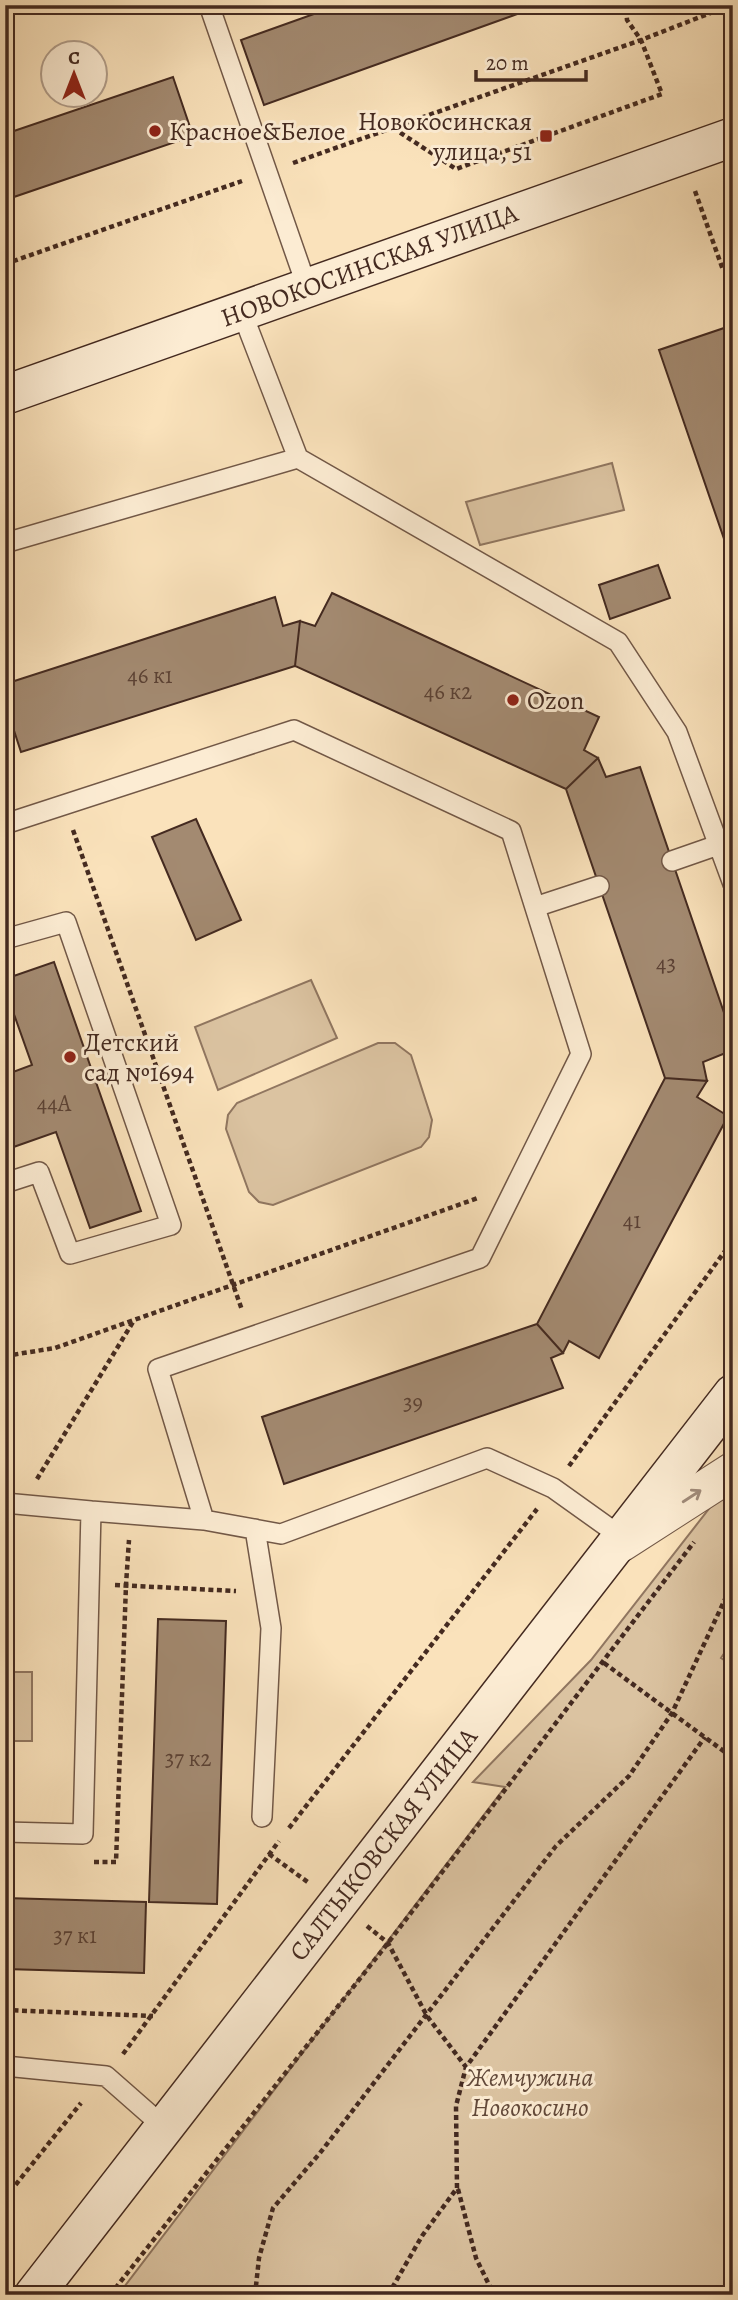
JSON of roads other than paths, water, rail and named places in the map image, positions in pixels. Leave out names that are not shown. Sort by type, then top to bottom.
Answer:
[{"type":"street","points":[[682,153],[733,124]]},
{"type":"street","name":"НОВОКОСИНСКАЯ УЛИЦА","points":[[5,395],[733,137]]},
{"type":"street","points":[[682,153],[733,150]]},
{"type":"street","name":"САЛТЫКОВСКАЯ УЛИЦА","points":[[34,2295],[733,1394]]},
{"type":"street","points":[[618,1542],[733,1471]]},
{"type":"lane","points":[[209,5],[307,287]]},
{"type":"lane","points":[[242,310],[298,458],[618,642],[677,732],[733,884]]},
{"type":"lane","points":[[5,543],[298,458]]},
{"type":"lane","points":[[5,824],[294,730],[512,831],[581,1055],[480,1258],[158,1369],[204,1520]]},
{"type":"lane","points":[[672,861],[719,845]]},
{"type":"lane","points":[[535,907],[599,886]]},
{"type":"lane","points":[[5,939],[66,922],[171,1225],[70,1254],[39,1172],[5,1183]]},
{"type":"lane","points":[[14,1504],[204,1520],[281,1534],[487,1458],[553,1488],[618,1542]]},
{"type":"lane","points":[[5,1832],[83,1833],[91,1511]]},
{"type":"lane","points":[[255,1529],[271,1628],[262,1817]]},
{"type":"lane","points":[[5,2066],[106,2076],[164,2127]]},
{"type":"place","name":"Красное&Белое","points":[[155,131]]},
{"type":"place","name":"Новокосинская улица, 51","points":[[546,136]]},
{"type":"place","name":"Ozon","points":[[513,700]]},
{"type":"place","name":"Детский сад №1694","points":[[70,1057]]},
{"type":"park label","name":"Жемчужина Новокосино","points":[[530,2092]]}]
